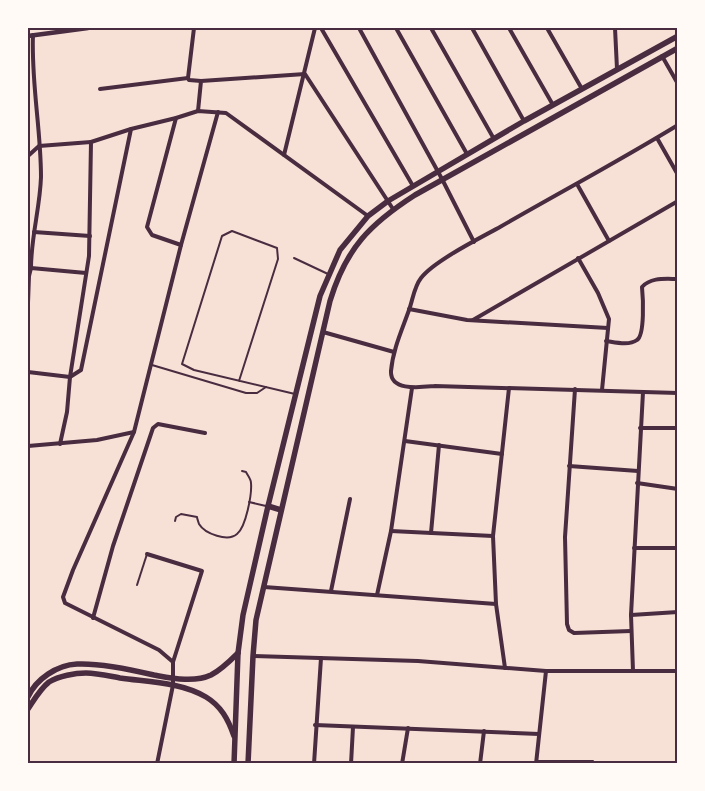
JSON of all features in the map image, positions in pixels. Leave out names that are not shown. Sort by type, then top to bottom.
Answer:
[{"type":"main road","points":[[234,764],[238,653],[243,615],[320,296],[340,250],[368,216],[388,201],[553,105],[678,36]]},
{"type":"main road","points":[[248,764],[256,620],[336,280],[349,257],[365,234],[393,210],[442,179],[678,48]]},
{"type":"main road","points":[[358,227],[365,234]]},
{"type":"main road","points":[[268,506],[281,510]]},
{"type":"main road","points":[[28,709],[37,695],[50,682],[65,676],[86,673],[173,682],[210,676],[238,653]]},
{"type":"main road","points":[[28,697],[44,676],[59,668],[77,664],[133,671],[173,682],[207,698],[220,708],[228,720],[235,740]]},
{"type":"street","points":[[28,303],[31,248],[39,207],[41,176],[30,35],[84,28]]},
{"type":"street","points":[[188,78],[194,28]]},
{"type":"street","points":[[284,155],[315,28]]},
{"type":"street","points":[[321,28],[413,186]]},
{"type":"street","points":[[359,28],[442,179],[474,242]]},
{"type":"street","points":[[396,28],[468,154]]},
{"type":"street","points":[[432,28],[494,139]]},
{"type":"street","points":[[472,28],[524,122]]},
{"type":"street","points":[[510,28],[553,105]]},
{"type":"street","points":[[547,28],[582,89]]},
{"type":"street","points":[[615,28],[617,69]]},
{"type":"street","points":[[662,56],[678,84]]},
{"type":"street","points":[[100,90],[188,78],[189,80],[201,81],[304,74]]},
{"type":"street","points":[[304,74],[393,210]]},
{"type":"street","points":[[198,111],[201,81]]},
{"type":"street","points":[[28,156],[39,146],[91,142],[198,111],[226,113],[368,216]]},
{"type":"street","points":[[173,662],[159,650],[65,603],[63,597],[134,432],[181,245],[218,112]]},
{"type":"street","points":[[176,118],[147,227],[152,235],[181,245]]},
{"type":"street","points":[[678,125],[428,270],[414,290],[394,352],[391,374],[392,380],[412,388],[434,386],[678,393]]},
{"type":"street","points":[[28,372],[70,377],[81,370],[131,129]]},
{"type":"street","points":[[657,138],[678,175]]},
{"type":"street","points":[[60,444],[67,412],[70,377],[90,236],[91,142]]},
{"type":"street","points":[[577,184],[609,241]]},
{"type":"street","points":[[473,320],[676,202]]},
{"type":"street","points":[[34,232],[90,236]]},
{"type":"street","points":[[578,258],[609,319],[602,390]]},
{"type":"street","points":[[31,268],[86,273]]},
{"type":"street","points":[[606,341],[629,343],[636,341],[640,337],[642,320],[642,287],[647,281],[678,279]]},
{"type":"street","points":[[409,309],[473,320],[608,328]]},
{"type":"street","points":[[323,332],[394,352]]},
{"type":"street","points":[[376,595],[391,531],[412,388]]},
{"type":"street","points":[[505,668],[496,604],[493,536],[509,388]]},
{"type":"street","points":[[575,389],[566,537],[568,630],[574,632],[631,631]]},
{"type":"street","points":[[633,671],[631,615],[643,392]]},
{"type":"street","points":[[94,618],[113,546],[153,428],[158,424],[205,434]]},
{"type":"street","points":[[640,428],[678,428]]},
{"type":"street","points":[[28,446],[115,437],[134,432]]},
{"type":"street","points":[[404,441],[502,454]]},
{"type":"street","points":[[431,533],[439,446]]},
{"type":"street","points":[[569,466],[638,471]]},
{"type":"street","points":[[637,484],[678,489]]},
{"type":"street","points":[[331,592],[350,499]]},
{"type":"street","points":[[391,531],[493,536]]},
{"type":"street","points":[[634,548],[678,548]]},
{"type":"street","points":[[147,554],[202,571],[173,662],[173,682],[157,764]]},
{"type":"street","points":[[264,587],[496,604]]},
{"type":"street","points":[[631,615],[678,612]]},
{"type":"street","points":[[253,656],[418,660],[546,672],[678,671]]},
{"type":"street","points":[[314,764],[321,658]]},
{"type":"street","points":[[536,762],[546,672]]},
{"type":"street","points":[[316,725],[539,734]]},
{"type":"street","points":[[351,764],[353,727]]},
{"type":"street","points":[[402,764],[408,728]]},
{"type":"street","points":[[480,764],[484,731]]},
{"type":"lane","points":[[238,381],[278,259],[278,253],[277,248],[232,231],[222,236],[182,364],[194,370],[238,381],[295,394]]},
{"type":"lane","points":[[294,258],[328,274]]},
{"type":"lane","points":[[151,365],[246,393],[257,393],[266,387]]},
{"type":"lane","points":[[175,521],[176,517],[181,514],[197,517],[199,524],[204,530],[230,538],[238,534],[243,527],[249,502],[251,481],[246,472],[242,471]]},
{"type":"lane","points":[[249,502],[268,506]]},
{"type":"lane","points":[[137,585],[147,554]]},
{"type":"lane","points":[[536,762],[593,761]]}]
